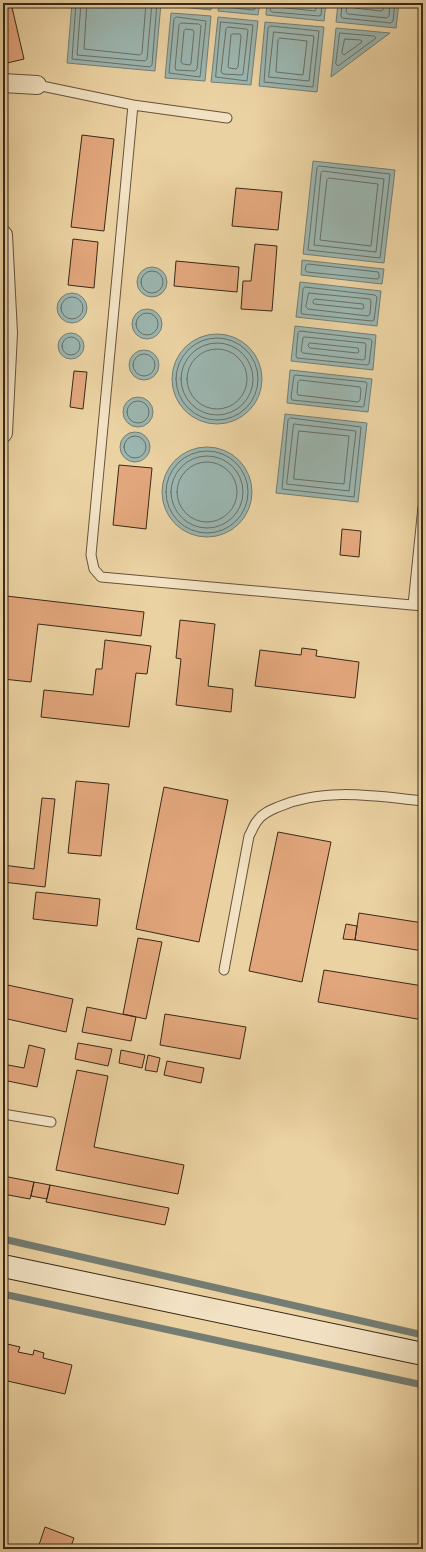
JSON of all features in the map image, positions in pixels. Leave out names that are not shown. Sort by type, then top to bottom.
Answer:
[{"type":"street","points":[[3,83],[37,85]]},
{"type":"street","points":[[3,235],[8,332],[3,433]]},
{"type":"street","points":[[3,1266],[423,1354]]},
{"type":"lane","points":[[37,85],[133,105],[227,118]]},
{"type":"lane","points":[[133,105],[91,555],[94,569],[101,577],[423,606]]},
{"type":"lane","points":[[413,605],[423,507]]},
{"type":"lane","points":[[224,970],[249,836],[258,820],[268,812],[292,801],[324,795],[363,794],[423,801]]},
{"type":"lane","points":[[3,1114],[51,1122]]},
{"type":"water","points":[[72,3],[161,3],[155,71],[67,63]]},
{"type":"water","points":[[172,3],[212,3],[211,10],[172,6]]},
{"type":"water","points":[[219,3],[260,3],[258,15],[218,11]]},
{"type":"water","points":[[267,3],[326,3],[324,21],[266,15]]},
{"type":"water","points":[[338,3],[399,3],[396,28],[336,22]]},
{"type":"water","points":[[171,13],[211,16],[205,81],[165,78]]},
{"type":"water","points":[[218,17],[258,21],[251,85],[211,82]]},
{"type":"water","points":[[265,22],[324,27],[317,92],[259,86]]},
{"type":"water","points":[[336,28],[390,33],[331,77]]},
{"type":"water","points":[[313,161],[395,170],[384,263],[303,254]]},
{"type":"water","points":[[302,260],[384,269],[382,284],[301,275]]},
{"type":"water","points":[[152,267],[163,271],[167,282],[163,293],[152,297],[141,293],[137,282],[141,271]]},
{"type":"water","points":[[300,282],[381,291],[377,326],[296,317]]},
{"type":"water","points":[[72,293],[83,297],[87,308],[83,319],[72,323],[61,319],[57,308],[61,297]]},
{"type":"water","points":[[147,309],[158,313],[162,324],[158,335],[147,339],[136,335],[132,324],[136,313]]},
{"type":"water","points":[[295,326],[376,335],[373,370],[291,361]]},
{"type":"water","points":[[71,333],[80,337],[84,346],[80,355],[71,359],[62,355],[58,346],[62,337]]},
{"type":"water","points":[[208,334],[226,334],[242,341],[255,354],[262,370],[262,388],[255,404],[242,417],[226,424],[208,424],[192,417],[179,404],[172,388],[172,370],[179,354],[192,341]]},
{"type":"water","points":[[144,350],[155,354],[159,365],[155,376],[144,380],[133,376],[129,365],[133,354]]},
{"type":"water","points":[[290,370],[372,379],[368,412],[287,403]]},
{"type":"water","points":[[138,397],[149,401],[153,412],[149,423],[138,427],[127,423],[123,412],[127,401]]},
{"type":"water","points":[[285,414],[367,423],[358,502],[276,493]]},
{"type":"water","points":[[135,432],[146,436],[150,447],[146,458],[135,462],[124,458],[120,447],[124,436]]},
{"type":"water","points":[[198,447],[216,447],[232,454],[245,467],[252,483],[252,501],[245,517],[232,530],[216,537],[198,537],[182,530],[169,517],[162,501],[162,483],[169,467],[182,454]]},
{"type":"building","points":[[3,3],[11,3],[24,59],[3,64]]},
{"type":"building","points":[[82,135],[114,139],[104,231],[71,227]]},
{"type":"building","points":[[236,188],[282,192],[278,230],[232,226]]},
{"type":"building","points":[[73,239],[98,242],[94,288],[68,285]]},
{"type":"building","points":[[255,244],[277,246],[272,311],[241,309],[243,281],[251,281]]},
{"type":"building","points":[[176,261],[239,267],[237,292],[174,286]]},
{"type":"building","points":[[74,371],[87,372],[83,409],[70,407]]},
{"type":"building","points":[[119,465],[152,468],[146,529],[113,525]]},
{"type":"building","points":[[342,529],[361,531],[359,557],[340,555]]},
{"type":"building","points":[[6,596],[144,612],[141,636],[38,624],[31,682],[3,679],[3,621]]},
{"type":"building","points":[[180,620],[215,624],[208,686],[233,689],[231,712],[176,705],[181,659],[176,658]]},
{"type":"building","points":[[105,640],[151,646],[147,674],[136,673],[129,727],[41,717],[44,690],[93,695],[96,669],[102,669]]},
{"type":"building","points":[[302,648],[317,650],[316,656],[359,662],[355,698],[255,686],[260,650],[301,655]]},
{"type":"building","points":[[76,781],[109,784],[101,856],[68,853]]},
{"type":"building","points":[[164,787],[228,800],[199,942],[136,929]]},
{"type":"building","points":[[42,798],[55,799],[45,887],[3,882],[3,865],[34,869]]},
{"type":"building","points":[[278,832],[331,842],[302,982],[249,971]]},
{"type":"building","points":[[36,892],[100,899],[97,926],[33,919]]},
{"type":"building","points":[[359,913],[423,923],[423,951],[355,940]]},
{"type":"building","points":[[346,924],[357,926],[355,940],[343,939]]},
{"type":"building","points":[[138,938],[162,942],[146,1019],[123,1014]]},
{"type":"building","points":[[324,970],[423,986],[423,1020],[318,1002]]},
{"type":"building","points":[[3,984],[73,999],[66,1032],[3,1018]]},
{"type":"building","points":[[87,1007],[136,1017],[131,1041],[82,1032]]},
{"type":"building","points":[[165,1014],[246,1027],[240,1059],[160,1045]]},
{"type":"building","points":[[78,1043],[112,1049],[108,1066],[75,1059]]},
{"type":"building","points":[[29,1045],[45,1049],[37,1087],[3,1080],[3,1064],[24,1068]]},
{"type":"building","points":[[121,1050],[145,1055],[142,1068],[119,1063]]},
{"type":"building","points":[[148,1055],[160,1058],[157,1072],[145,1070]]},
{"type":"building","points":[[167,1061],[204,1068],[201,1083],[164,1075]]},
{"type":"building","points":[[77,1070],[108,1076],[94,1147],[184,1165],[178,1194],[56,1170]]},
{"type":"building","points":[[3,1176],[34,1182],[30,1199],[3,1194]]},
{"type":"building","points":[[34,1182],[50,1185],[47,1199],[31,1196]]},
{"type":"building","points":[[50,1185],[169,1208],[165,1225],[46,1202]]},
{"type":"building","points":[[3,1343],[20,1347],[18,1352],[33,1355],[34,1350],[44,1353],[43,1358],[72,1365],[65,1394],[3,1380]]},
{"type":"building","points":[[45,1527],[74,1538],[70,1549],[50,1549],[39,1545]]},
{"type":"waterway","points":[[3,1239],[423,1335]]},
{"type":"waterway","points":[[3,1294],[423,1385]]}]
